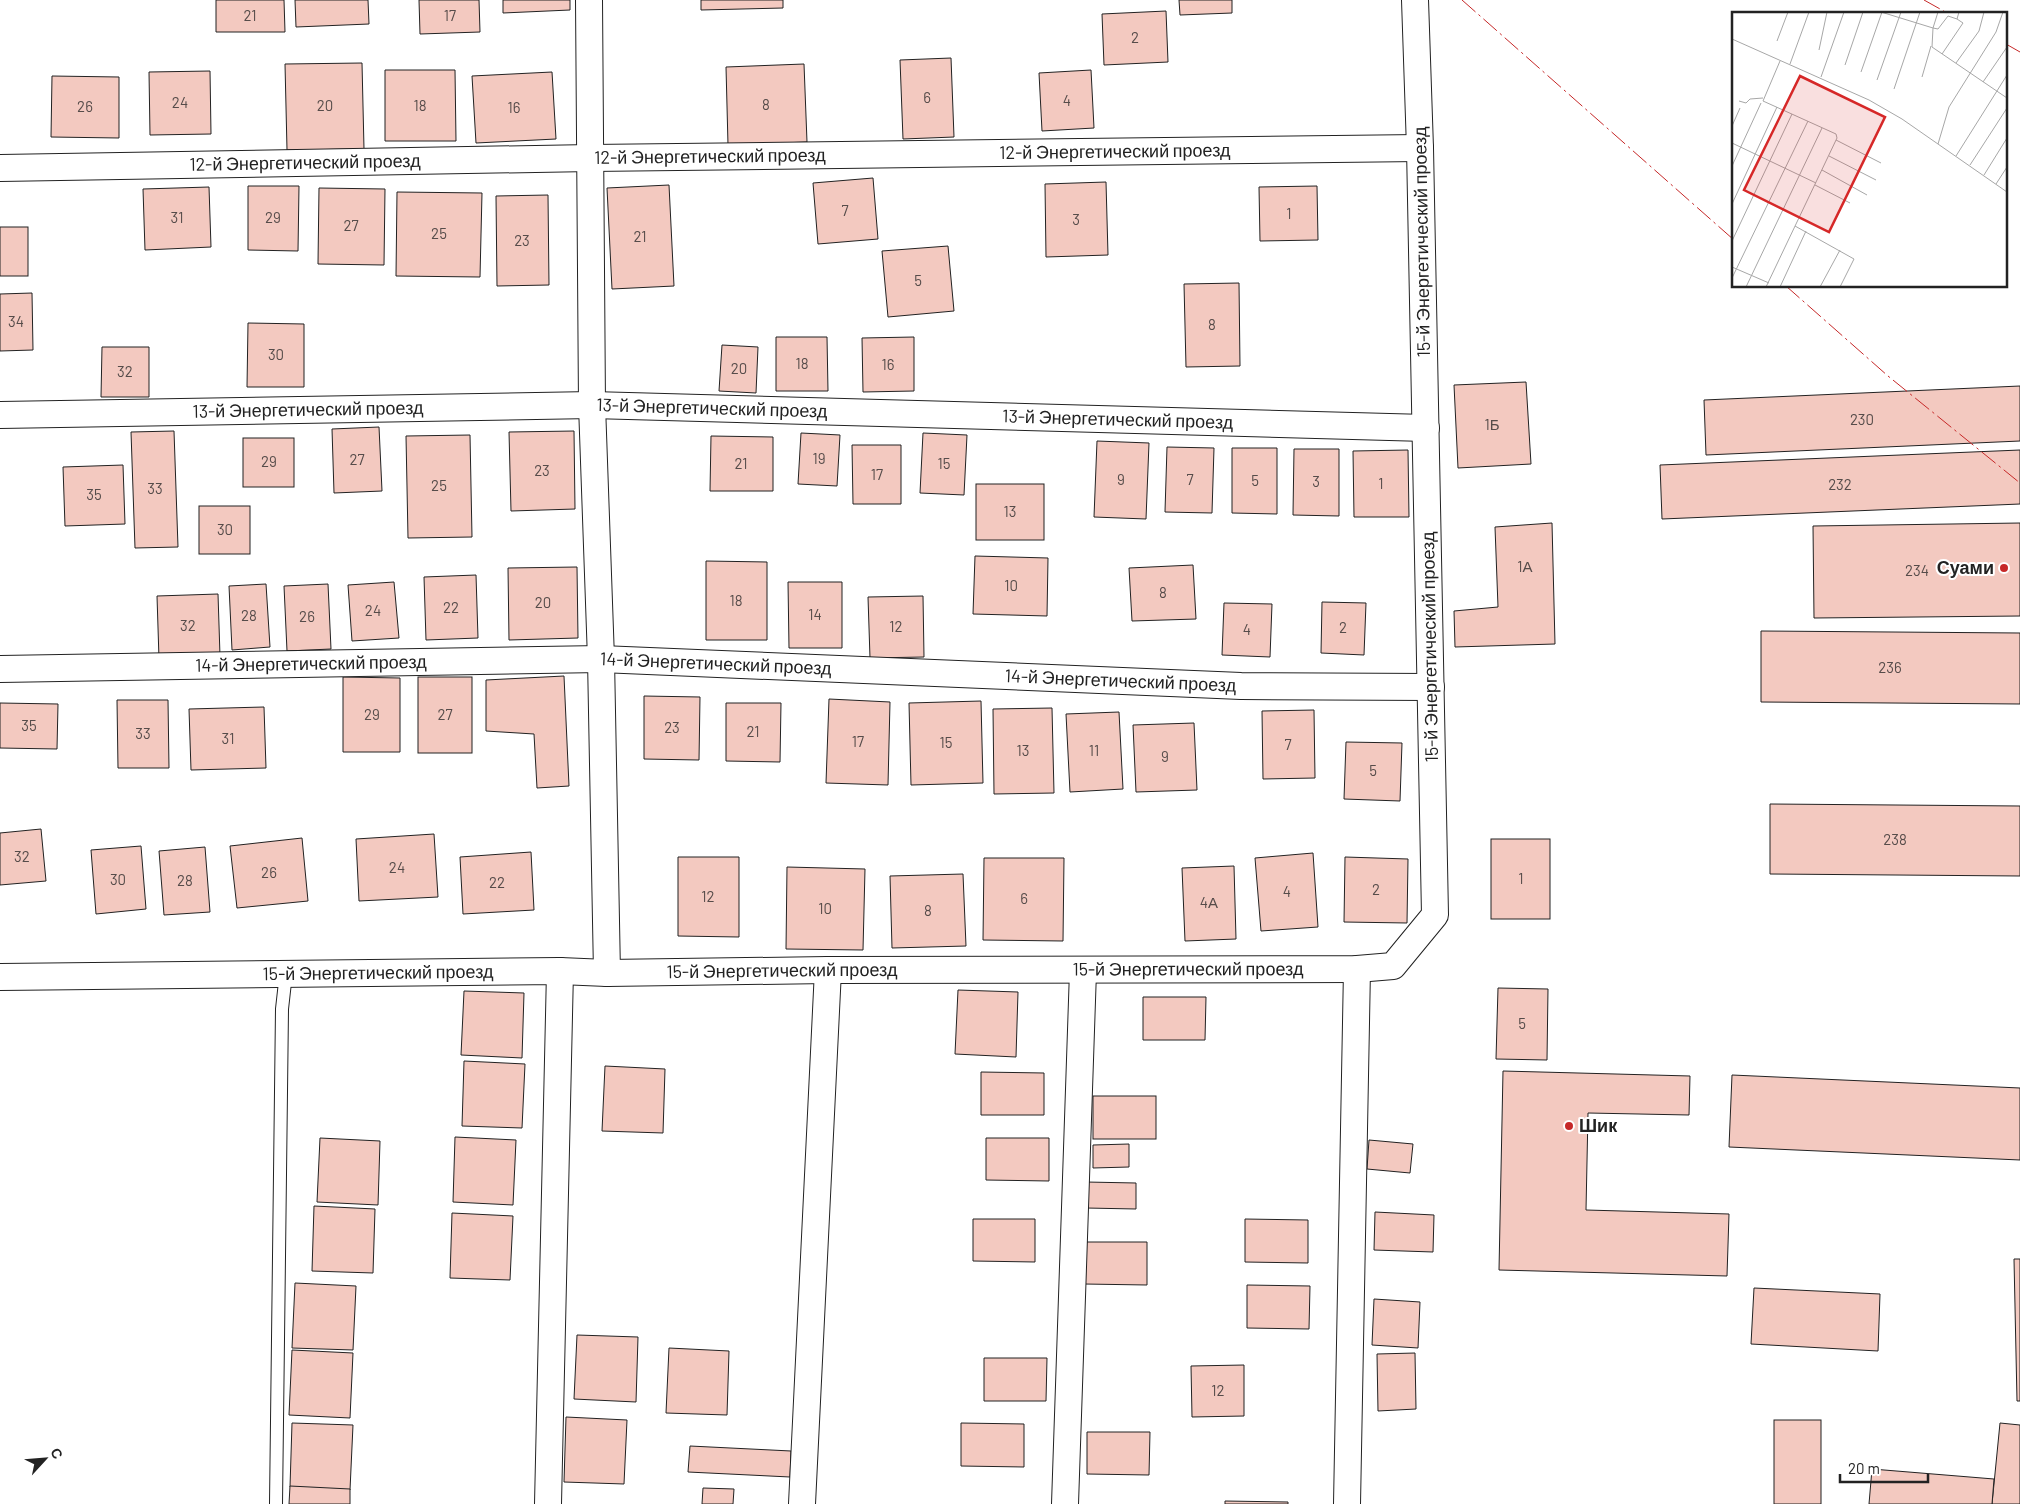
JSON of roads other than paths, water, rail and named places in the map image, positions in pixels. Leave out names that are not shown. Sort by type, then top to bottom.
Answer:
[{"type":"street","points":[[589,0],[592,405],[601,659],[607,973]]},
{"type":"street","name":"15-й Энергетический проезд","points":[[0,977],[560,971],[607,973],[828,970],[1357,970],[1393,966],[1435,915],[1420,148],[1415,0]]},
{"type":"street","name":"12-й Энергетический проезд","points":[[0,168],[591,158],[1420,148]]},
{"type":"street","name":"13-й Энергетический проезд","points":[[0,415],[592,405],[1426,428]]},
{"type":"street","name":"14-й Энергетический проезд","points":[[0,669],[601,659],[1241,686],[1431,687]]},
{"type":"street","points":[[802,1504],[828,970]]},
{"type":"street","points":[[1066,1504],[1083,970]]},
{"type":"street","points":[[1347,1504],[1357,970]]},
{"type":"street","points":[[548,1504],[560,971]]},
{"type":"lane","points":[[276,1504],[282,1009],[286,973]]},
{"type":"place","name":"Суами","points":[[2004,568]]},
{"type":"place","name":"Шик","points":[[1569,1126]]}]
